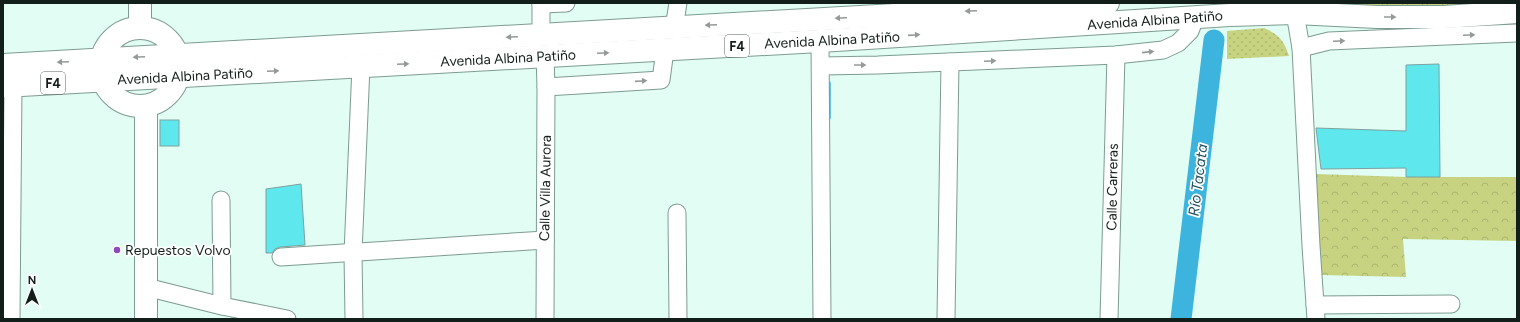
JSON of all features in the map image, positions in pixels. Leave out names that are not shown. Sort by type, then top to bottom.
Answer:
[{"type":"main road","points":[[140,3],[140,28]]},
{"type":"main road","name":"Avenida Albina Patiño","points":[[8,86],[361,66],[543,46],[674,28],[1108,3]]},
{"type":"main road","name":"Avenida Albina Patiño","points":[[3,65],[177,55],[543,46],[665,50],[1296,12],[1377,17],[1444,17],[1517,12]]},
{"type":"main road","points":[[140,28],[149,29],[161,34],[170,43],[177,55],[178,76],[173,87],[164,98],[152,104],[140,106],[121,102],[102,81],[102,59],[107,46],[117,36],[129,30],[140,28]]},
{"type":"main road","points":[[140,106],[146,319]]},
{"type":"main road","points":[[135,319],[140,106]]},
{"type":"street","points":[[541,3],[566,3]]},
{"type":"street","name":"Calle Villa Aurora","points":[[541,3],[546,87],[545,319]]},
{"type":"street","points":[[674,28],[678,3]]},
{"type":"street","points":[[1296,12],[1301,48],[1316,312],[1452,304]]},
{"type":"street","points":[[821,66],[1116,55],[1163,50],[1178,44],[1190,31],[1195,18]]},
{"type":"street","points":[[1301,48],[1329,41],[1517,33]]},
{"type":"street","points":[[820,41],[822,319]]},
{"type":"street","points":[[546,87],[661,80],[665,50]]},
{"type":"street","name":"Calle Carreras","points":[[1109,319],[1116,55]]},
{"type":"street","points":[[946,319],[950,62]]},
{"type":"street","points":[[354,319],[354,253],[361,66]]},
{"type":"street","points":[[8,86],[11,319]]},
{"type":"street","points":[[221,200],[222,306]]},
{"type":"street","points":[[677,213],[678,319]]},
{"type":"street","points":[[281,257],[545,240]]},
{"type":"street","points":[[146,287],[222,306],[287,319]]},
{"type":"green space","points":[[1311,3],[1481,3],[1440,8],[1404,8]]},
{"type":"green space","points":[[1264,28],[1274,33],[1281,39],[1289,56],[1227,59],[1227,31]]},
{"type":"green space","points":[[1315,174],[1406,177],[1517,177],[1517,241],[1403,239],[1406,277],[1321,275]]},
{"type":"building","points":[[1439,64],[1440,177],[1406,177],[1406,168],[1321,169],[1316,128],[1406,131],[1406,65]]},
{"type":"building","points":[[160,120],[179,120],[179,146],[160,146]]},
{"type":"building","points":[[301,184],[305,245],[280,247],[275,249],[272,253],[266,253],[266,189]]},
{"type":"waterway","name":"Río Tacata","points":[[1181,319],[1214,40]]},
{"type":"waterway","points":[[829,83],[829,118]]},
{"type":"place","name":"Repuestos Volvo","points":[[117,250]]}]
